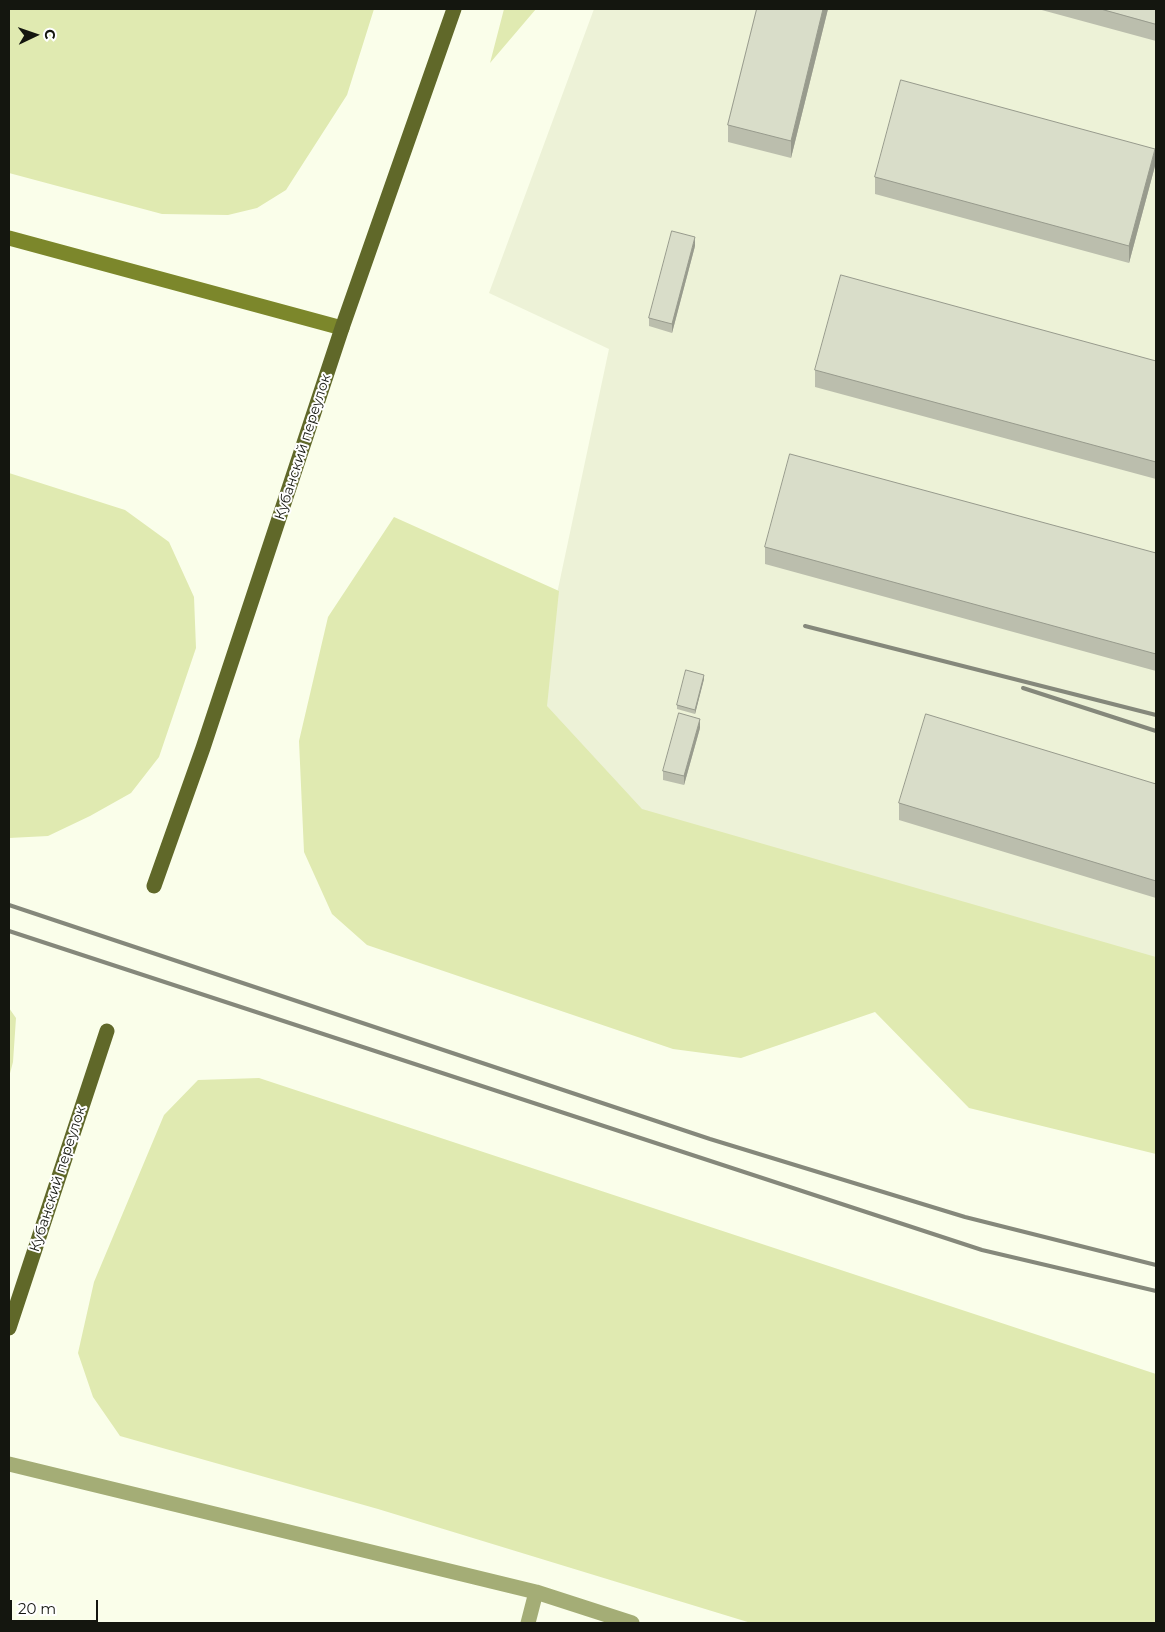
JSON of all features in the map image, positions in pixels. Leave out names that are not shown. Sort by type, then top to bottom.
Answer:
[{"type":"main road","name":"Кубанский переулок","points":[[154,886],[203,748],[342,328],[454,9]]},
{"type":"main road","points":[[9,238],[342,328]]},
{"type":"main road","name":"Кубанский переулок","points":[[9,1328],[107,1031]]},
{"type":"lane","points":[[9,1464],[536,1592],[632,1623]]},
{"type":"lane","points":[[528,1623],[536,1592]]},
{"type":"shaded area","points":[[594,9],[1156,9],[1156,983],[629,849],[531,716],[609,349],[489,293]]},
{"type":"green space","points":[[9,9],[374,9],[347,95],[286,190],[257,208],[228,215],[162,214],[9,173]]},
{"type":"green space","points":[[504,9],[536,9],[490,63]]},
{"type":"green space","points":[[9,473],[125,510],[169,542],[194,597],[196,648],[159,757],[131,793],[90,816],[48,836],[9,838]]},
{"type":"green space","points":[[394,517],[559,591],[547,706],[642,809],[1156,957],[1156,1154],[969,1108],[875,1012],[741,1058],[673,1049],[367,945],[332,914],[304,852],[299,741],[328,617]]},
{"type":"green space","points":[[9,1008],[16,1018],[13,1062],[9,1077]]},
{"type":"green space","points":[[259,1078],[1156,1374],[1156,1623],[751,1623],[378,1509],[120,1436],[93,1397],[78,1353],[94,1282],[164,1115],[198,1080]]},
{"type":"building","points":[[757,9],[823,9],[791,141],[728,125]]},
{"type":"building","points":[[1101,9],[1156,9],[1156,24]]},
{"type":"building","points":[[901,80],[1155,149],[1129,246],[875,177]]},
{"type":"building","points":[[672,231],[695,237],[672,324],[649,318]]},
{"type":"building","points":[[841,275],[1156,361],[1156,462],[815,370]]},
{"type":"building","points":[[790,454],[1156,553],[1156,654],[765,547]]},
{"type":"building","points":[[686,670],[704,675],[695,710],[677,705]]},
{"type":"building","points":[[679,713],[700,719],[684,776],[663,771]]},
{"type":"building","points":[[926,714],[1156,784],[1156,881],[899,803]]},
{"type":"railway","points":[[805,626],[1156,715]]},
{"type":"railway","points":[[1023,688],[1156,731]]},
{"type":"railway","points":[[9,905],[710,1139],[965,1217],[1156,1265]]},
{"type":"railway","points":[[9,931],[982,1250],[1156,1291]]}]
